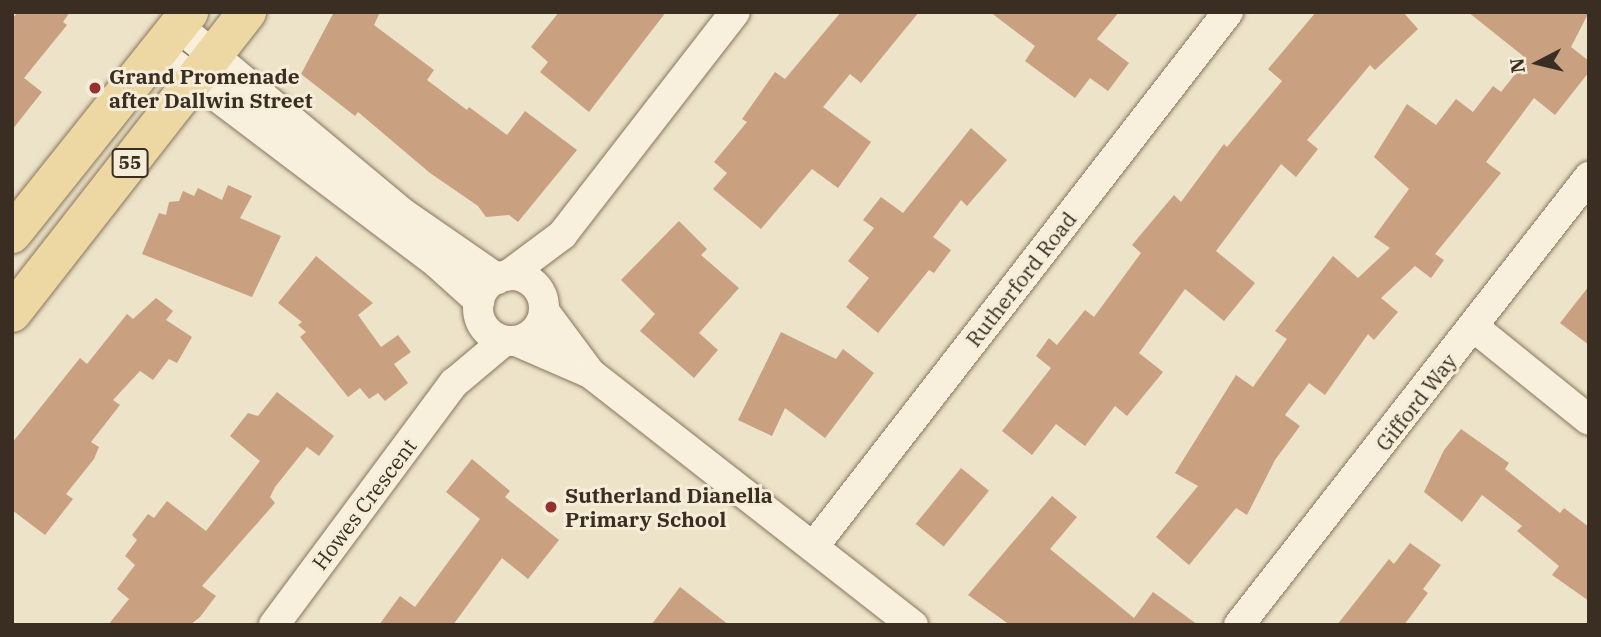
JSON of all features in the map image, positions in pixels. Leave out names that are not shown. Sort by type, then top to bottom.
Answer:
[{"type":"main road","name":"55","points":[[12,313],[247,12]]},
{"type":"main road","name":"55","points":[[12,234],[175,30]]},
{"type":"street","points":[[491,294],[562,234],[735,12]]},
{"type":"street","name":"Rutherford Road","points":[[814,546],[1228,12]]},
{"type":"street","points":[[175,30],[203,68],[335,171],[470,289],[491,294],[529,281],[590,373]]},
{"type":"street","name":"Gifford Way","points":[[1239,625],[1475,328],[1589,177]]},
{"type":"street","points":[[510,341],[535,330],[562,234]]},
{"type":"street","points":[[491,294],[493,336],[590,373],[913,625]]},
{"type":"street","name":"Howes Crescent","points":[[274,625],[454,383],[491,294]]},
{"type":"street","points":[[1475,328],[1589,420]]},
{"type":"street","name":"Howes Crescent","points":[[454,383],[510,341]]},
{"type":"building","points":[[18,12],[70,12],[63,22],[67,25],[24,78],[42,92],[12,130],[12,19]]},
{"type":"building","points":[[334,12],[380,12],[374,25],[434,70],[427,80],[467,110],[469,107],[507,135],[525,111],[577,150],[518,222],[509,215],[486,217],[478,206],[430,173],[358,112],[355,116],[301,74]]},
{"type":"building","points":[[559,12],[666,12],[589,112],[540,72],[548,62],[531,47]]},
{"type":"building","points":[[841,12],[919,12],[861,83],[850,74],[823,107],[871,142],[838,188],[812,169],[761,229],[713,189],[727,173],[714,162],[747,122],[742,119],[775,72],[785,79]]},
{"type":"building","points":[[990,12],[1119,12],[1097,39],[1129,63],[1108,91],[1090,78],[1075,98],[1025,61],[1035,46]]},
{"type":"building","points":[[1316,12],[1403,12],[1418,29],[1375,70],[1370,65],[1307,140],[1318,149],[1296,177],[1281,164],[1216,251],[1255,283],[1224,321],[1185,289],[1139,353],[1163,372],[1127,416],[1115,406],[1085,446],[1056,424],[1032,455],[1002,431],[1051,368],[1036,356],[1049,338],[1057,345],[1085,310],[1094,317],[1141,253],[1132,245],[1174,195],[1181,202],[1224,144],[1227,147],[1282,81],[1268,69]]},
{"type":"building","points":[[1468,12],[1589,12],[1571,47],[1589,61],[1589,72],[1555,115],[1534,98],[1486,162],[1501,173],[1435,254],[1444,260],[1431,278],[1415,266],[1381,298],[1398,312],[1374,340],[1368,334],[1325,395],[1309,383],[1285,415],[1300,426],[1275,460],[1247,515],[1236,508],[1189,565],[1156,537],[1198,486],[1175,473],[1236,375],[1253,387],[1287,339],[1275,331],[1333,256],[1358,278],[1390,248],[1374,237],[1409,189],[1374,157],[1407,104],[1436,125],[1456,99],[1473,112],[1493,86],[1501,92],[1527,59]]},
{"type":"building","points":[[971,128],[1007,160],[967,206],[961,200],[933,237],[951,250],[934,273],[929,270],[878,333],[846,307],[869,278],[848,261],[874,228],[863,220],[881,197],[903,213]]},
{"type":"building","points":[[228,185],[252,196],[240,218],[281,236],[252,297],[142,254],[159,213],[166,215],[169,202],[179,201],[183,191],[194,196],[198,188],[222,200]]},
{"type":"building","points":[[679,221],[707,249],[701,255],[739,288],[699,333],[718,350],[694,378],[640,331],[655,314],[621,280]]},
{"type":"building","points":[[316,256],[373,303],[358,315],[381,347],[398,335],[411,352],[394,364],[408,383],[385,401],[378,393],[369,399],[360,388],[348,397],[300,337],[306,332],[298,325],[302,322],[278,303]]},
{"type":"building","points":[[1589,286],[1589,345],[1560,323]]},
{"type":"building","points":[[156,298],[173,311],[166,320],[192,337],[177,363],[169,359],[153,380],[140,371],[113,400],[120,405],[91,442],[99,447],[94,459],[66,494],[73,499],[45,535],[12,510],[12,443],[80,358],[87,364],[127,314],[133,319]]},
{"type":"building","points":[[781,332],[836,359],[843,349],[874,373],[825,438],[785,408],[772,436],[738,420]]},
{"type":"building","points":[[277,392],[334,436],[319,456],[307,447],[275,487],[270,497],[275,503],[202,586],[216,596],[200,617],[190,625],[108,625],[129,599],[117,589],[135,565],[125,556],[137,540],[132,535],[148,514],[154,518],[167,501],[206,531],[260,461],[230,436],[248,413],[258,416]]},
{"type":"building","points":[[1461,429],[1509,463],[1505,469],[1560,513],[1564,508],[1589,527],[1589,601],[1552,575],[1559,566],[1517,531],[1522,526],[1482,495],[1462,522],[1424,492],[1444,450]]},
{"type":"building","points":[[472,459],[510,491],[505,497],[559,540],[528,579],[502,558],[453,625],[379,625],[400,596],[415,607],[480,519],[446,492]]},
{"type":"building","points":[[961,468],[989,491],[944,547],[916,524]]},
{"type":"building","points":[[1052,496],[1077,517],[1050,549],[1134,618],[1153,592],[1198,625],[1010,625],[968,595]]},
{"type":"building","points":[[1410,543],[1441,565],[1423,589],[1428,593],[1404,625],[1337,625],[1389,559],[1394,564]]},
{"type":"building","points":[[680,587],[729,625],[651,625]]},
{"type":"place","name":"Grand Promenade after Dallwin Street","points":[[95,88]]},
{"type":"place","name":"Sutherland Dianella Primary School","points":[[551,507]]}]
